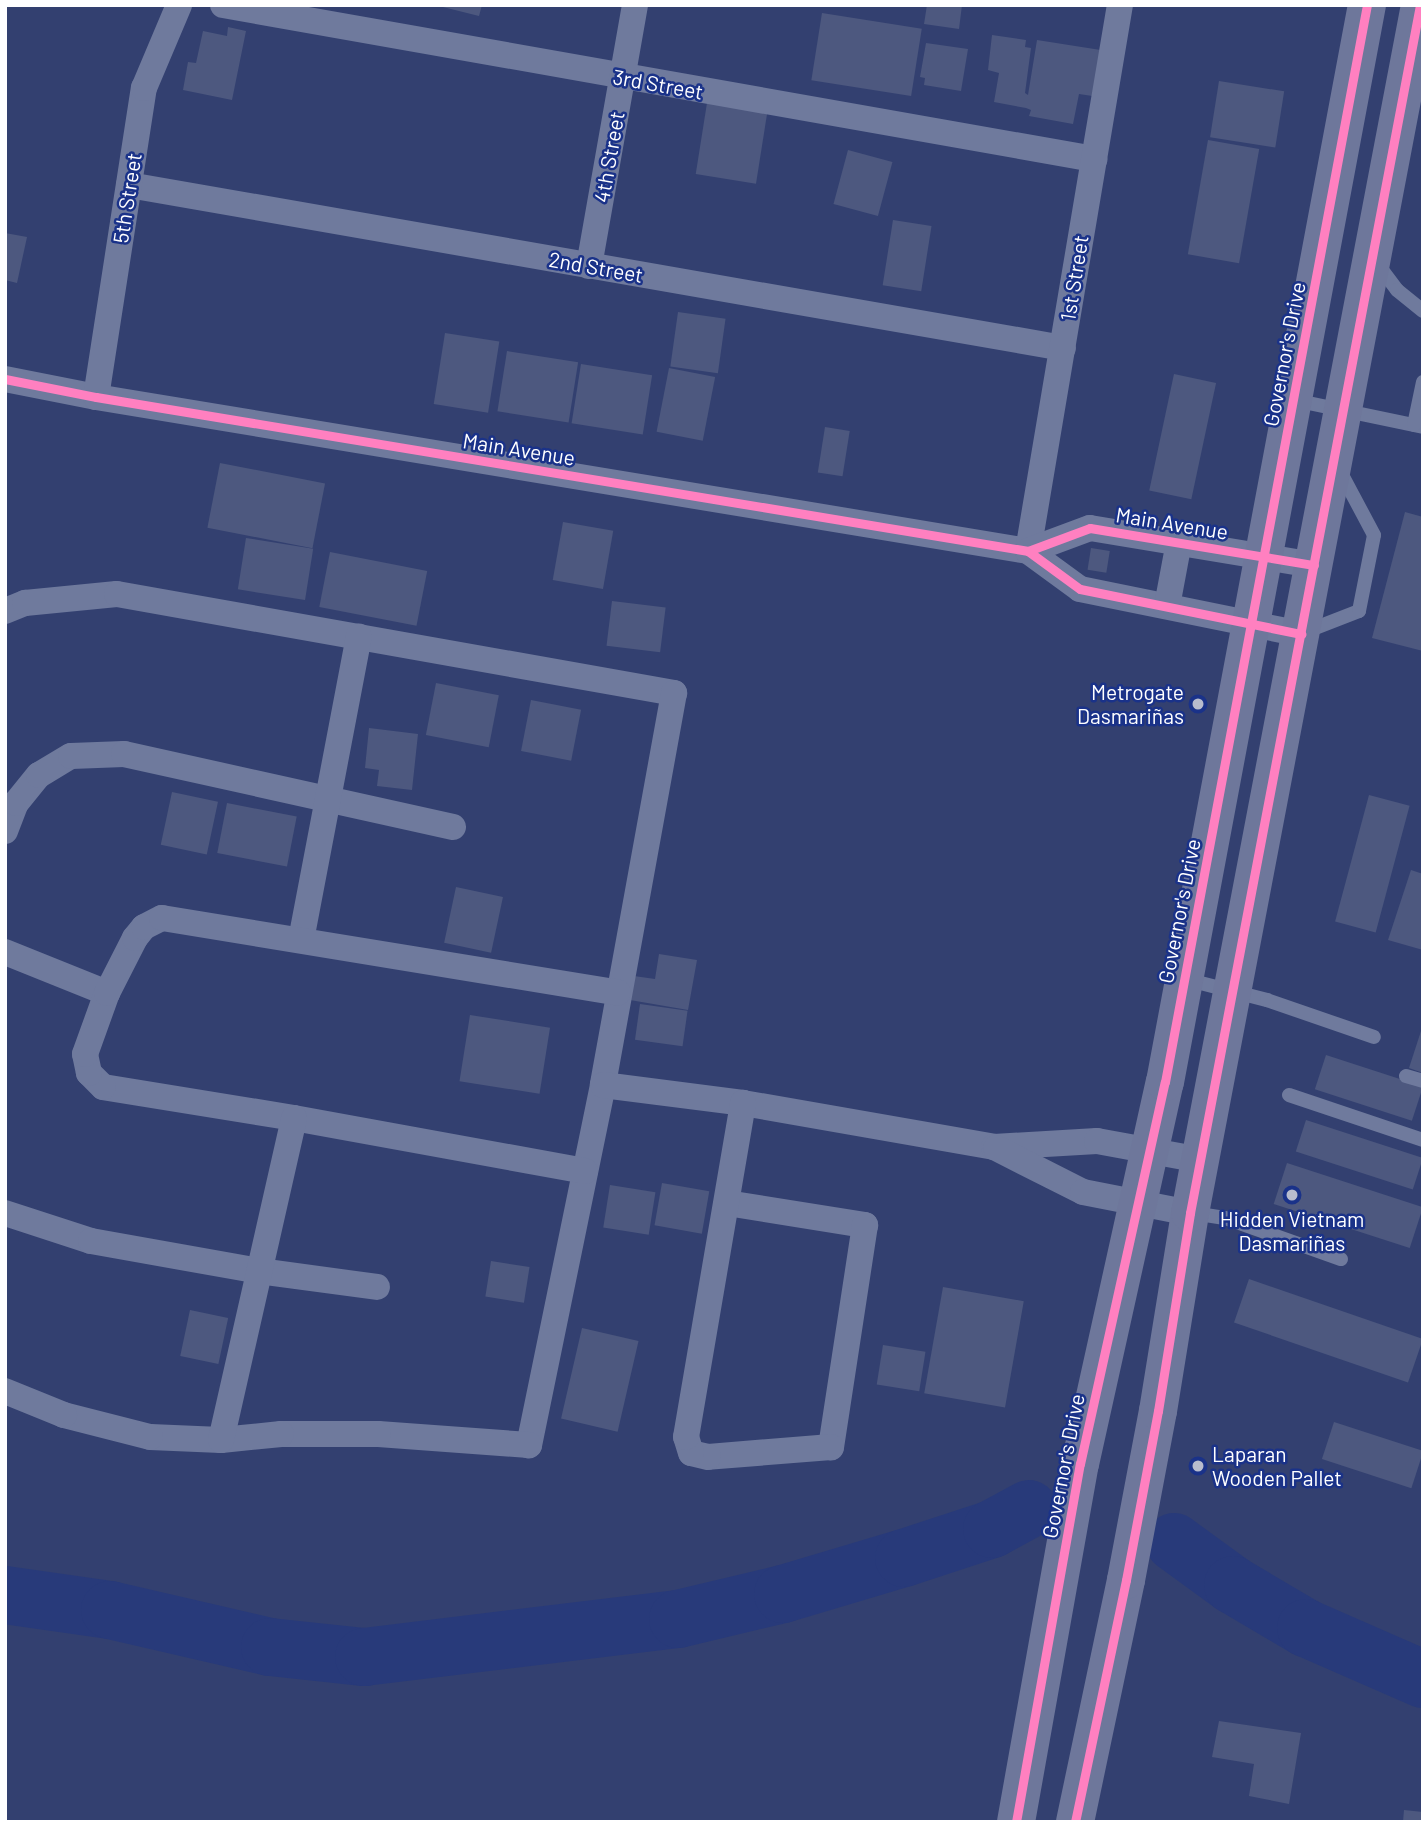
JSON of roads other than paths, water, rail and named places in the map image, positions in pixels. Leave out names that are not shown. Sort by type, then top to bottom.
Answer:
[{"type":"main road","name":"Governor's Drive","points":[[1016,1822],[1080,1464],[1151,1152],[1367,5]]},
{"type":"main road","points":[[1075,1822],[1146,1476],[1190,1213],[1420,5]]},
{"type":"street","name":"5th Street","points":[[96,397],[144,88],[179,5]]},
{"type":"street","name":"3rd Street","points":[[223,5],[623,78],[1094,159]]},
{"type":"street","name":"4th Street","points":[[589,266],[635,5]]},
{"type":"street","name":"1st Street","points":[[1028,551],[1120,5]]},
{"type":"street","name":"2nd Street","points":[[129,185],[1063,348]]},
{"type":"street","name":"Main Avenue","points":[[5,379],[96,397],[1028,551],[1080,589],[1301,634]]},
{"type":"street","name":"Main Avenue","points":[[1028,551],[1090,528],[1314,565]]},
{"type":"street","points":[[1167,607],[1179,542]]},
{"type":"street","points":[[5,611],[25,603],[117,594],[674,693],[603,1085],[529,1445],[378,1434],[281,1434],[221,1440],[150,1437],[64,1415],[5,1391]]},
{"type":"street","points":[[302,940],[359,637]]},
{"type":"street","points":[[5,831],[16,803],[39,775],[71,756],[124,754],[453,827]]},
{"type":"street","points":[[585,1171],[294,1118],[103,1087],[89,1073],[85,1054],[107,993],[135,938],[144,927],[162,918],[618,993]]},
{"type":"street","points":[[5,952],[107,993]]},
{"type":"street","points":[[603,1085],[743,1103],[994,1147],[1093,1141],[1201,1160]]},
{"type":"street","points":[[727,1203],[865,1225],[831,1447],[708,1457],[691,1453],[686,1437],[743,1103]]},
{"type":"street","points":[[221,1440],[294,1118]]},
{"type":"street","points":[[994,1147],[1083,1192],[1190,1213]]},
{"type":"street","points":[[5,1213],[91,1241],[259,1271],[377,1287]]},
{"type":"lane","points":[[1372,256],[1397,290],[1423,311]]},
{"type":"lane","points":[[1294,400],[1418,426],[1423,382]]},
{"type":"lane","points":[[1301,634],[1359,611],[1374,535],[1334,459]]},
{"type":"lane","points":[[1183,978],[1267,1000],[1374,1037]]},
{"type":"lane","points":[[1406,1076],[1423,1082]]},
{"type":"lane","points":[[1289,1095],[1423,1140]]},
{"type":"lane","points":[[1190,1213],[1225,1218],[1342,1259]]},
{"type":"waterway","points":[[5,1595],[110,1610],[270,1647],[364,1657],[678,1619],[783,1594],[904,1558],[992,1529],[1029,1509]]},
{"type":"waterway","points":[[1174,1542],[1233,1585],[1306,1628],[1423,1679]]},
{"type":"place","name":"Metrogate Dasmariñas","points":[[1198,704]]},
{"type":"place","name":"Hidden Vietnam Dasmariñas","points":[[1292,1195]]},
{"type":"place","name":"Laparan Wooden Pallet","points":[[1198,1466]]}]
